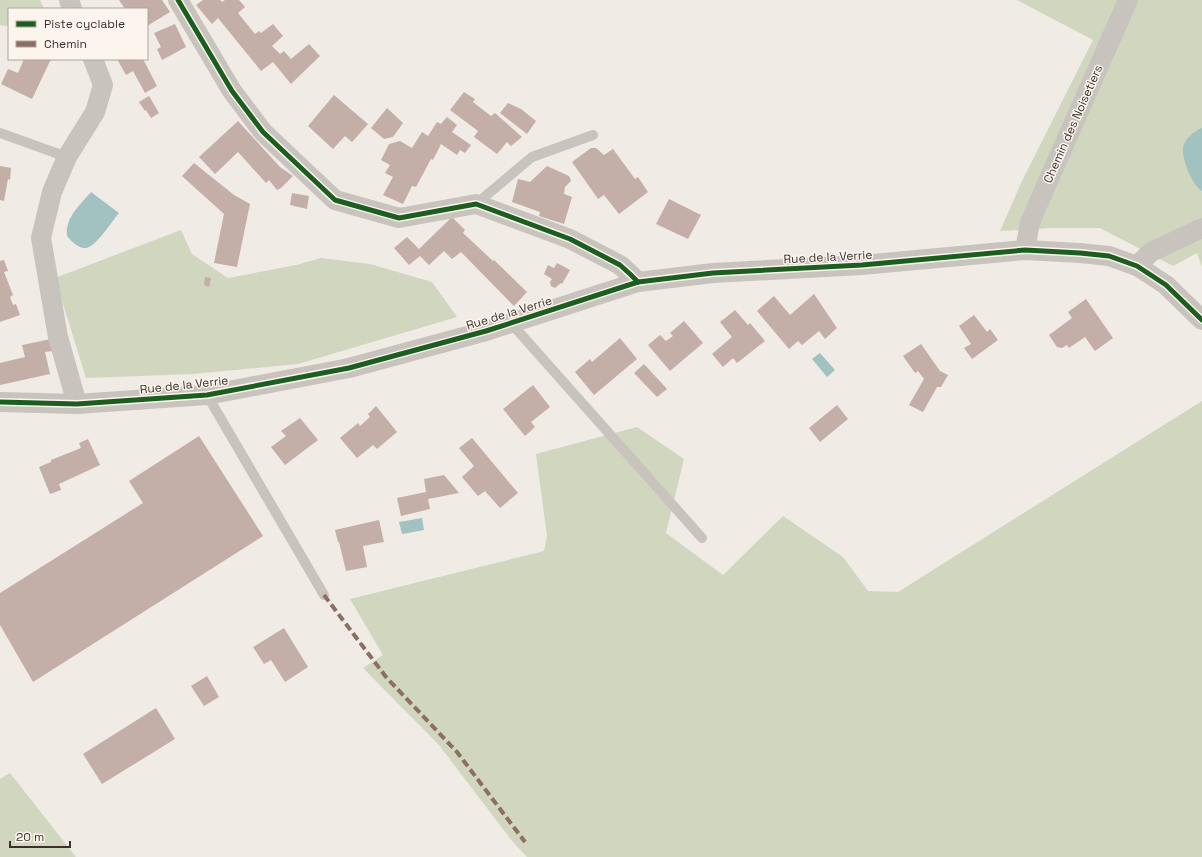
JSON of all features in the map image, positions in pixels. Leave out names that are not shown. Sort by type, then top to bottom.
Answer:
[{"type":"street","points":[[178,0],[232,91],[263,132],[335,200],[399,218],[476,204],[570,239],[620,266],[638,282]]},
{"type":"street","name":"Chemin des Noisetiers","points":[[1025,250],[1030,222],[1128,0]]},
{"type":"street","points":[[77,404],[58,337],[40,238],[52,192],[68,157],[95,112],[103,85],[93,60]]},
{"type":"street","points":[[1137,266],[1151,252],[1202,228]]},
{"type":"street","name":"Rue de la Verrie","points":[[0,402],[77,404],[207,395],[349,368],[486,332],[638,282],[713,273],[862,266],[1025,250],[1080,252],[1108,256],[1137,266],[1166,285],[1202,320]]},
{"type":"lane","points":[[0,133],[68,157]]},
{"type":"lane","points":[[476,204],[532,157],[593,134]]},
{"type":"lane","points":[[511,323],[702,538]]},
{"type":"lane","points":[[207,395],[324,596]]},
{"type":"green space","points":[[0,0],[40,0],[44,8],[8,8],[8,26],[0,25]]},
{"type":"green space","points":[[1017,0],[1202,0],[1202,267],[1197,253],[1173,266],[1100,228],[1050,228],[1000,231],[1022,181],[1093,40]]},
{"type":"green space","points":[[181,230],[192,254],[228,278],[296,265],[321,258],[370,264],[432,282],[457,317],[298,364],[193,374],[86,378],[55,278]]},
{"type":"green space","points":[[1202,401],[1202,857],[527,857],[512,841],[439,745],[363,668],[383,655],[350,599],[544,551],[547,536],[536,454],[637,427],[684,459],[666,533],[723,575],[783,516],[843,557],[868,591],[898,592]]},
{"type":"green space","points":[[10,773],[76,857],[0,857],[0,779]]},
{"type":"water","points":[[1202,128],[1202,191],[1198,188],[1188,172],[1184,159],[1183,148],[1185,142],[1190,136]]},
{"type":"water","points":[[91,192],[119,213],[104,233],[90,247],[83,248],[75,244],[67,236],[67,229],[68,223],[74,212]]},
{"type":"water","points":[[820,353],[835,370],[827,377],[812,359]]},
{"type":"water","points":[[422,518],[424,530],[402,534],[399,522]]},
{"type":"building","points":[[119,0],[162,0],[170,12],[148,25],[148,8],[124,8]]},
{"type":"building","points":[[203,0],[220,0],[222,2],[225,0],[239,0],[245,7],[238,13],[255,34],[259,31],[261,33],[273,24],[283,36],[272,46],[280,54],[284,51],[291,59],[309,44],[320,56],[291,84],[273,62],[261,71],[218,18],[212,24],[196,5]]},
{"type":"building","points":[[175,24],[186,47],[162,60],[157,49],[161,47],[154,33]]},
{"type":"building","points":[[24,60],[51,60],[32,99],[1,84],[8,69],[18,73]]},
{"type":"building","points":[[118,60],[144,60],[157,86],[145,93],[133,71],[126,75]]},
{"type":"building","points":[[464,92],[475,99],[473,102],[491,116],[495,113],[522,137],[511,146],[507,142],[497,154],[474,137],[478,131],[450,110]]},
{"type":"building","points":[[334,95],[368,124],[352,142],[345,136],[333,149],[308,126]]},
{"type":"building","points":[[149,96],[159,113],[151,118],[139,102]]},
{"type":"building","points":[[508,103],[521,109],[536,121],[527,134],[500,113]]},
{"type":"building","points":[[387,108],[403,123],[393,137],[384,139],[371,128]]},
{"type":"building","points":[[447,117],[457,125],[452,132],[471,145],[465,153],[460,150],[457,155],[441,144],[416,187],[412,186],[403,204],[383,195],[393,177],[385,173],[390,165],[381,160],[389,144],[400,141],[412,148],[422,132],[428,136],[437,122],[441,124]]},
{"type":"building","points":[[238,121],[280,167],[293,176],[281,188],[277,190],[269,180],[266,183],[238,152],[215,174],[199,157]]},
{"type":"building","points":[[591,148],[596,148],[604,155],[613,149],[635,179],[638,177],[648,192],[619,214],[604,195],[598,199],[572,162]]},
{"type":"building","points":[[194,163],[234,195],[250,204],[237,267],[214,263],[224,214],[182,176]]},
{"type":"building","points":[[0,166],[11,168],[10,180],[8,179],[4,201],[0,200]]},
{"type":"building","points":[[547,166],[569,176],[571,181],[565,187],[564,194],[572,197],[564,224],[539,216],[540,212],[512,202],[518,179],[530,182]]},
{"type":"building","points":[[292,193],[309,196],[307,209],[290,205]]},
{"type":"building","points":[[669,199],[701,215],[688,239],[656,224]]},
{"type":"building","points":[[452,217],[465,230],[463,233],[527,292],[514,306],[461,252],[452,259],[444,251],[429,265],[420,256],[409,265],[394,248],[407,237],[419,249]]},
{"type":"building","points":[[4,260],[8,271],[4,272],[13,295],[10,297],[13,305],[16,304],[20,315],[0,322],[0,261]]},
{"type":"building","points":[[557,263],[570,270],[562,284],[561,283],[555,288],[551,286],[550,282],[552,279],[544,274],[548,265],[554,268]]},
{"type":"building","points":[[205,277],[211,278],[209,287],[204,285]]},
{"type":"building","points":[[814,294],[837,328],[825,339],[819,331],[802,345],[798,341],[789,349],[757,311],[774,296],[790,315]]},
{"type":"building","points":[[1086,299],[1113,338],[1095,351],[1085,337],[1069,348],[1067,345],[1062,348],[1057,347],[1049,335],[1072,318],[1068,312]]},
{"type":"building","points":[[735,310],[748,325],[750,323],[765,341],[737,363],[733,358],[723,367],[712,354],[732,337],[720,322]]},
{"type":"building","points":[[974,315],[987,332],[990,329],[998,340],[972,359],[964,348],[971,344],[959,326]]},
{"type":"building","points":[[684,321],[703,343],[670,371],[648,345],[660,335],[666,341],[673,336],[670,333]]},
{"type":"building","points":[[620,338],[637,359],[594,395],[575,372],[590,359],[592,362]]},
{"type":"building","points":[[51,339],[53,351],[45,352],[50,374],[0,385],[0,363],[25,357],[22,345]]},
{"type":"building","points":[[921,344],[940,371],[948,375],[941,387],[937,387],[923,412],[909,405],[924,379],[918,371],[915,373],[903,356]]},
{"type":"building","points":[[644,364],[667,389],[657,397],[634,373]]},
{"type":"building","points":[[533,385],[550,407],[531,422],[535,427],[525,436],[503,409]]},
{"type":"building","points":[[837,405],[848,419],[820,442],[809,428]]},
{"type":"building","points":[[376,406],[397,432],[377,449],[373,445],[357,458],[340,438],[358,423],[360,426],[370,417],[368,414]]},
{"type":"building","points":[[300,418],[318,440],[285,465],[271,447],[286,436],[281,431]]},
{"type":"building","points":[[199,436],[263,536],[33,682],[0,625],[0,593],[143,503],[129,481]]},
{"type":"building","points":[[472,438],[518,493],[500,508],[485,491],[478,496],[462,477],[474,466],[459,448]]},
{"type":"building","points":[[88,439],[100,465],[59,484],[61,490],[50,494],[39,467],[51,462],[51,460],[81,448],[79,443]]},
{"type":"building","points":[[444,475],[459,493],[428,499],[430,509],[401,516],[397,498],[426,492],[424,479]]},
{"type":"building","points":[[379,520],[384,542],[363,546],[367,567],[346,571],[335,530]]},
{"type":"building","points":[[284,628],[308,667],[285,682],[271,660],[264,664],[253,647]]},
{"type":"building","points":[[207,676],[219,697],[204,706],[191,686]]},
{"type":"building","points":[[156,708],[175,739],[102,784],[83,754]]},
{"type":"marked path","points":[[324,595],[386,677],[457,752],[525,842]]},
{"type":"cycle path","points":[[178,0],[232,91],[263,132],[335,200],[399,218],[476,204],[570,239],[620,265],[638,282]]},
{"type":"cycle path","points":[[0,402],[77,404],[207,395],[349,368],[486,331],[638,282],[713,273],[862,265],[1025,250],[1109,256],[1137,266],[1166,285],[1202,320]]}]
